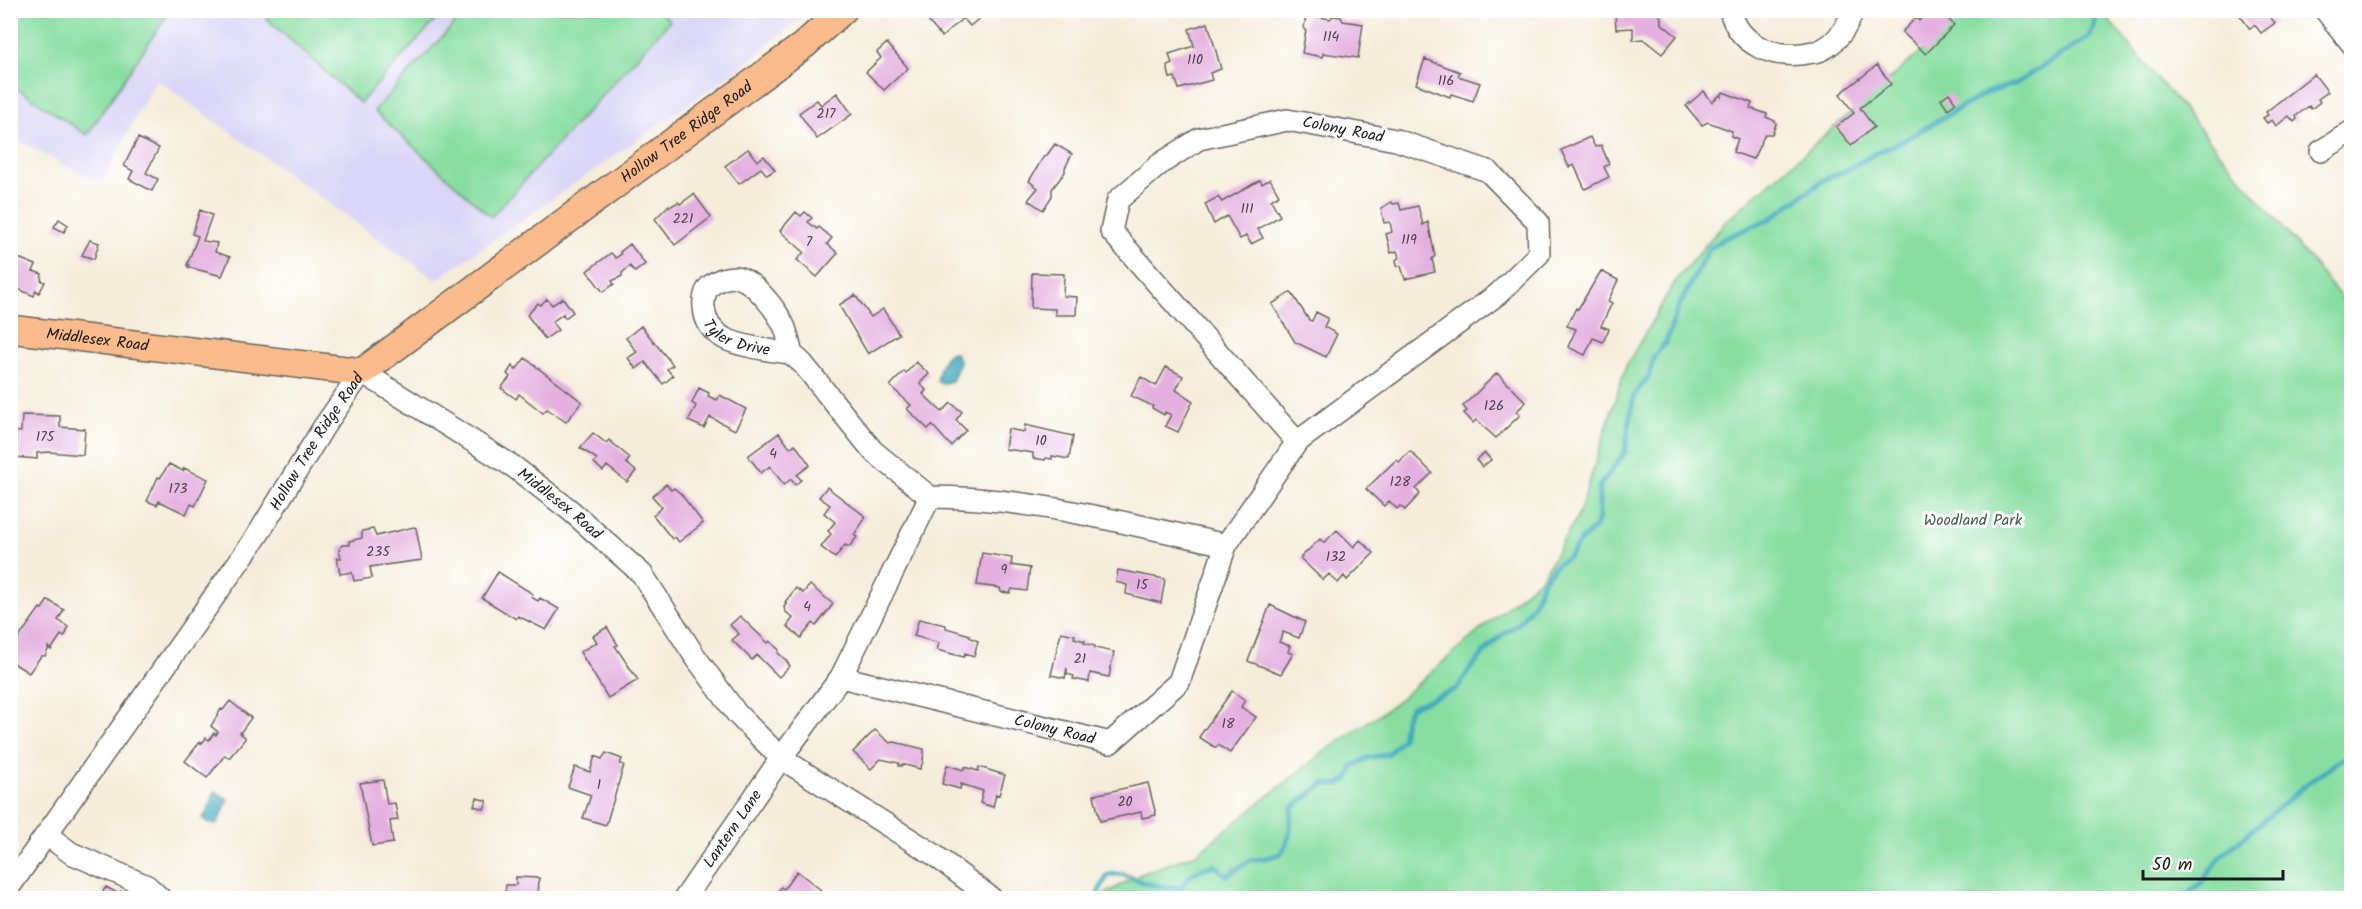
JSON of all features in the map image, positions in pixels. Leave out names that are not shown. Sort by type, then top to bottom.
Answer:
[{"type":"main road","name":"Hollow Tree Ridge Road","points":[[362,372],[804,45],[830,15]]},
{"type":"main road","name":"Middlesex Road","points":[[10,329],[362,372]]},
{"type":"street","points":[[1730,10],[1732,21],[1746,40],[1768,52],[1792,56],[1821,51],[1838,37],[1850,22],[1853,10]]},
{"type":"street","points":[[2325,10],[2352,44]]},
{"type":"street","name":"Colony Road","points":[[841,677],[1110,743],[1179,682],[1226,545],[1297,442],[1498,294],[1539,254],[1538,222],[1488,171],[1396,140],[1287,120],[1199,139],[1160,164],[1118,200],[1112,231],[1297,442]]},
{"type":"street","points":[[2321,151],[2352,131]]},
{"type":"street","name":"Tyler Drive","points":[[792,355],[803,364],[873,452],[930,498]]},
{"type":"street","name":"Middlesex Road","points":[[362,372],[514,467],[571,511],[642,574],[694,655],[737,714],[781,759],[933,854],[991,898]]},
{"type":"street","name":"Hollow Tree Ridge Road","points":[[10,886],[256,536],[362,372]]},
{"type":"street","points":[[781,759],[841,677],[930,498],[973,497],[1069,512],[1226,545]]},
{"type":"street","name":"Lantern Lane","points":[[686,898],[781,759]]},
{"type":"street","points":[[47,835],[70,853],[147,886],[160,898]]},
{"type":"shaded area","points":[[10,11],[809,11],[739,69],[436,280],[156,79],[101,184],[11,137]]},
{"type":"green space","points":[[10,11],[170,11],[87,135],[11,84]]},
{"type":"green space","points":[[272,11],[444,11],[360,103],[266,18]]},
{"type":"green space","points":[[466,11],[659,11],[670,21],[491,217],[374,111]]},
{"type":"green space","name":"Woodland Park","points":[[1968,11],[2101,11],[2351,309],[2351,898],[1088,898],[1101,896],[1143,873],[1196,854],[1322,753],[1393,705],[1542,577],[1579,514],[1626,366],[1676,280],[1725,222]]},
{"type":"water","points":[[952,352],[956,354],[960,362],[952,381],[941,384],[937,381],[941,365],[945,357]]},
{"type":"water","points":[[216,791],[228,800],[215,825],[202,818]]},
{"type":"building","points":[[934,10],[975,10],[981,17],[970,26],[963,18],[942,37],[925,18]]},
{"type":"building","points":[[1631,10],[1660,10],[1661,23],[1677,36],[1662,54],[1643,39],[1633,40],[1633,28],[1616,29],[1615,13]]},
{"type":"building","points":[[1929,10],[1958,10],[1949,20],[1954,25],[1926,54],[1902,32],[1916,18],[1919,21]]},
{"type":"building","points":[[2236,10],[2264,10],[2275,23],[2261,33],[2255,25],[2250,29]]},
{"type":"building","points":[[1306,16],[1330,19],[1333,16],[1341,17],[1343,21],[1363,24],[1358,58],[1323,53],[1323,57],[1302,53]]},
{"type":"building","points":[[1208,23],[1221,69],[1210,73],[1212,80],[1179,89],[1175,77],[1170,78],[1167,66],[1172,64],[1169,54],[1194,46],[1189,29]]},
{"type":"building","points":[[887,43],[908,68],[884,90],[866,72],[881,58],[877,52]]},
{"type":"building","points":[[1425,59],[1460,72],[1458,76],[1480,83],[1473,101],[1451,94],[1450,97],[1416,84]]},
{"type":"building","points":[[1877,65],[1891,84],[1860,108],[1874,127],[1851,145],[1836,127],[1854,113],[1840,94]]},
{"type":"building","points":[[2314,74],[2328,92],[2318,99],[2320,102],[2311,109],[2309,106],[2296,116],[2297,119],[2294,122],[2289,116],[2276,126],[2272,120],[2267,123],[2263,118],[2268,115],[2266,112]]},
{"type":"building","points":[[1704,91],[1712,102],[1720,95],[1721,97],[1723,92],[1752,103],[1750,108],[1767,114],[1766,117],[1775,121],[1772,134],[1765,134],[1753,159],[1733,152],[1738,139],[1731,136],[1732,131],[1708,122],[1702,125],[1686,106]]},
{"type":"building","points":[[837,93],[852,114],[817,139],[799,113],[817,100],[821,105]]},
{"type":"building","points":[[1949,93],[1956,103],[1948,109],[1941,99]]},
{"type":"building","points":[[1590,137],[1595,147],[1601,145],[1609,164],[1604,167],[1609,177],[1585,189],[1574,165],[1569,167],[1561,150]]},
{"type":"building","points":[[138,138],[159,148],[146,173],[158,179],[152,191],[129,179],[133,171],[124,166]]},
{"type":"building","points":[[1055,144],[1072,154],[1065,172],[1052,189],[1052,196],[1043,210],[1028,200],[1038,188],[1029,181],[1044,156]]},
{"type":"building","points":[[748,149],[757,161],[764,156],[775,170],[767,175],[761,168],[739,184],[725,166]]},
{"type":"building","points":[[1270,179],[1279,195],[1271,200],[1280,216],[1258,229],[1263,238],[1251,244],[1246,236],[1240,239],[1227,216],[1214,224],[1205,204],[1218,197],[1222,202],[1260,180],[1262,184]]},
{"type":"building","points":[[694,194],[711,217],[675,245],[655,219],[669,205],[670,207],[678,202],[680,204]]},
{"type":"building","points":[[1391,202],[1399,203],[1401,210],[1418,206],[1423,225],[1428,222],[1435,256],[1432,259],[1435,272],[1405,279],[1401,266],[1397,265],[1396,260],[1399,257],[1397,251],[1391,253],[1386,234],[1392,232],[1390,222],[1384,223],[1381,208]]},
{"type":"building","points":[[200,210],[212,215],[203,241],[217,243],[215,252],[230,257],[222,276],[187,265],[198,236],[192,234]]},
{"type":"building","points":[[796,212],[801,216],[805,212],[812,218],[808,222],[817,229],[819,227],[832,238],[827,244],[838,253],[817,277],[797,260],[804,252],[780,231]]},
{"type":"building","points":[[59,219],[68,225],[64,232],[54,227]]},
{"type":"building","points":[[90,240],[99,243],[94,259],[82,255]]},
{"type":"building","points":[[630,244],[645,264],[635,272],[630,266],[622,273],[622,276],[612,281],[614,284],[603,292],[587,271],[611,253],[616,258]]},
{"type":"building","points":[[10,247],[14,248],[11,255],[36,265],[33,271],[42,274],[41,280],[45,282],[39,293],[36,290],[34,296],[16,288],[10,289]]},
{"type":"building","points":[[1601,271],[1618,280],[1608,301],[1612,303],[1601,326],[1609,329],[1603,342],[1593,338],[1585,355],[1568,347],[1576,329],[1567,326],[1576,308],[1578,309]]},
{"type":"building","points":[[1032,273],[1064,274],[1063,296],[1077,297],[1076,315],[1055,315],[1055,309],[1031,308]]},
{"type":"building","points":[[1291,292],[1309,320],[1312,321],[1316,312],[1328,318],[1324,327],[1337,334],[1326,357],[1295,342],[1272,304]]},
{"type":"building","points":[[855,295],[871,317],[883,309],[899,334],[868,354],[839,305]]},
{"type":"building","points":[[563,298],[573,312],[565,318],[563,314],[552,322],[558,330],[545,339],[527,315],[538,303],[540,305],[547,299],[552,305]]},
{"type":"building","points":[[641,326],[673,365],[667,369],[673,376],[663,384],[645,362],[636,369],[628,358],[637,352],[626,338]]},
{"type":"building","points":[[525,358],[582,402],[566,422],[547,409],[543,413],[519,394],[516,399],[501,388],[510,377],[507,374],[512,366],[516,370]]},
{"type":"building","points":[[916,362],[929,374],[920,383],[926,390],[923,394],[942,412],[951,403],[962,412],[956,420],[966,430],[951,446],[932,425],[928,429],[907,409],[911,405],[890,386]]},
{"type":"building","points":[[1166,367],[1183,376],[1176,390],[1193,401],[1178,432],[1165,426],[1171,415],[1165,412],[1164,415],[1152,408],[1153,406],[1131,396],[1141,377],[1156,386]]},
{"type":"building","points":[[1497,373],[1526,402],[1516,412],[1520,415],[1496,438],[1476,420],[1473,423],[1464,413],[1467,411],[1463,406]]},
{"type":"building","points":[[699,388],[709,393],[708,396],[717,400],[720,395],[746,409],[735,430],[710,417],[704,428],[688,421],[696,406],[692,403]]},
{"type":"building","points":[[22,415],[60,416],[60,427],[85,429],[83,455],[49,452],[37,453],[37,459],[15,457],[16,449],[10,449],[11,431],[21,432]]},
{"type":"building","points":[[1025,425],[1073,436],[1069,459],[1052,456],[1052,459],[1046,458],[1045,460],[1033,458],[1033,453],[1005,449],[1008,429],[1024,432]]},
{"type":"building","points":[[593,433],[606,443],[609,440],[630,458],[626,463],[636,471],[627,482],[607,466],[603,471],[594,463],[597,459],[580,448]]},
{"type":"building","points":[[779,433],[790,448],[795,444],[810,465],[797,475],[801,480],[795,485],[791,479],[784,485],[770,466],[761,473],[748,456]]},
{"type":"building","points":[[1410,451],[1432,473],[1416,489],[1420,494],[1405,510],[1400,506],[1397,509],[1389,501],[1384,506],[1366,489],[1396,460],[1399,462]]},
{"type":"building","points":[[1485,453],[1491,460],[1482,467],[1476,460]]},
{"type":"building","points":[[169,464],[208,479],[195,506],[191,504],[186,514],[159,501],[157,505],[147,501],[158,477],[160,478]]},
{"type":"building","points":[[666,484],[671,490],[674,488],[681,494],[703,523],[679,542],[675,537],[672,539],[653,515],[662,507],[652,496]]},
{"type":"building","points":[[827,487],[866,517],[854,535],[857,537],[849,547],[845,545],[835,558],[821,547],[831,534],[828,531],[835,522],[824,513],[830,505],[819,497]]},
{"type":"building","points":[[414,527],[422,560],[370,567],[372,578],[354,581],[352,572],[340,574],[337,558],[341,558],[339,550],[342,545],[350,545],[349,541],[362,538],[362,531],[373,529],[376,536]]},
{"type":"building","points":[[1337,530],[1354,547],[1360,540],[1374,553],[1347,580],[1344,576],[1338,583],[1329,574],[1323,580],[1300,558],[1320,539],[1324,543]]},
{"type":"building","points":[[982,553],[1012,558],[1011,565],[1030,568],[1027,591],[1012,589],[1010,593],[1001,592],[1000,588],[977,585]]},
{"type":"building","points":[[1118,570],[1165,579],[1161,603],[1126,594],[1127,585],[1116,582]]},
{"type":"building","points":[[498,572],[533,594],[531,597],[538,601],[540,598],[559,609],[546,630],[518,616],[516,619],[482,598]]},
{"type":"building","points":[[810,585],[833,604],[816,626],[813,623],[801,638],[787,626],[793,618],[784,607],[787,603],[785,602],[796,588],[803,593]]},
{"type":"building","points":[[48,600],[64,610],[58,620],[68,627],[67,632],[64,637],[61,635],[51,650],[48,647],[45,656],[41,656],[29,673],[10,661],[10,650]]},
{"type":"building","points":[[1270,605],[1305,622],[1299,638],[1283,632],[1279,642],[1290,646],[1288,652],[1293,654],[1281,674],[1248,661]]},
{"type":"building","points":[[740,616],[768,643],[770,641],[779,650],[778,653],[790,666],[779,677],[757,655],[752,660],[732,640],[739,634],[730,625]]},
{"type":"building","points":[[919,619],[946,625],[946,628],[970,635],[969,637],[978,641],[974,656],[965,653],[964,657],[937,650],[939,643],[914,636]]},
{"type":"building","points":[[607,627],[618,645],[615,646],[638,680],[608,698],[580,652],[597,642],[593,636]]},
{"type":"building","points":[[1061,632],[1075,635],[1074,638],[1085,641],[1084,643],[1095,646],[1095,648],[1114,652],[1109,677],[1090,673],[1089,682],[1073,679],[1074,676],[1067,674],[1067,668],[1065,678],[1051,675]]},
{"type":"building","points":[[1232,691],[1245,700],[1241,707],[1256,717],[1230,753],[1218,745],[1216,748],[1199,737]]},
{"type":"building","points":[[230,701],[251,718],[240,733],[245,739],[229,758],[225,755],[207,778],[185,761],[200,742],[202,743],[206,738],[209,740],[214,733],[216,735],[218,732],[211,726],[221,709],[223,710]]},
{"type":"building","points":[[875,730],[890,743],[924,749],[920,769],[902,764],[899,766],[899,763],[881,759],[871,769],[853,752]]},
{"type":"building","points":[[606,753],[622,759],[620,764],[624,765],[606,825],[583,818],[591,795],[568,787],[575,767],[590,772],[595,756],[602,759]]},
{"type":"building","points":[[947,765],[978,771],[979,767],[1005,775],[993,807],[980,803],[983,791],[961,784],[960,789],[942,784]]},
{"type":"building","points":[[383,780],[387,804],[395,803],[398,820],[390,821],[393,843],[372,846],[360,783]]},
{"type":"building","points":[[1148,783],[1156,815],[1142,818],[1141,812],[1100,821],[1094,795]]},
{"type":"building","points":[[477,798],[487,801],[484,809],[474,806]]},
{"type":"building","points":[[797,871],[821,890],[814,898],[780,898],[775,895],[781,887],[784,889]]},
{"type":"building","points":[[516,877],[539,878],[538,898],[501,898],[501,894],[505,894],[506,885],[516,885]]},
{"type":"building","points":[[106,887],[119,894],[121,891],[131,897],[104,898],[106,896],[102,893]]},
{"type":"waterway","points":[[1095,898],[1108,875],[1123,875],[1150,884],[1181,888],[1191,875],[1204,868],[1215,865],[1226,876],[1251,860],[1281,854],[1289,837],[1292,808],[1323,784],[1339,784],[1348,779],[1353,766],[1368,758],[1388,754],[1402,739],[1405,719],[1411,707],[1457,689],[1469,670],[1498,638],[1518,624],[1533,605],[1544,579],[1557,564],[1569,557],[1581,540],[1594,529],[1599,518],[1599,487],[1625,452],[1634,395],[1649,376],[1654,356],[1666,342],[1678,308],[1709,249],[1723,239],[1770,219],[1825,179],[1903,141],[1986,93],[2015,84],[2089,37],[2094,27],[2096,10]]},
{"type":"waterway","points":[[2183,898],[2202,882],[2220,857],[2308,783],[2352,752]]}]
